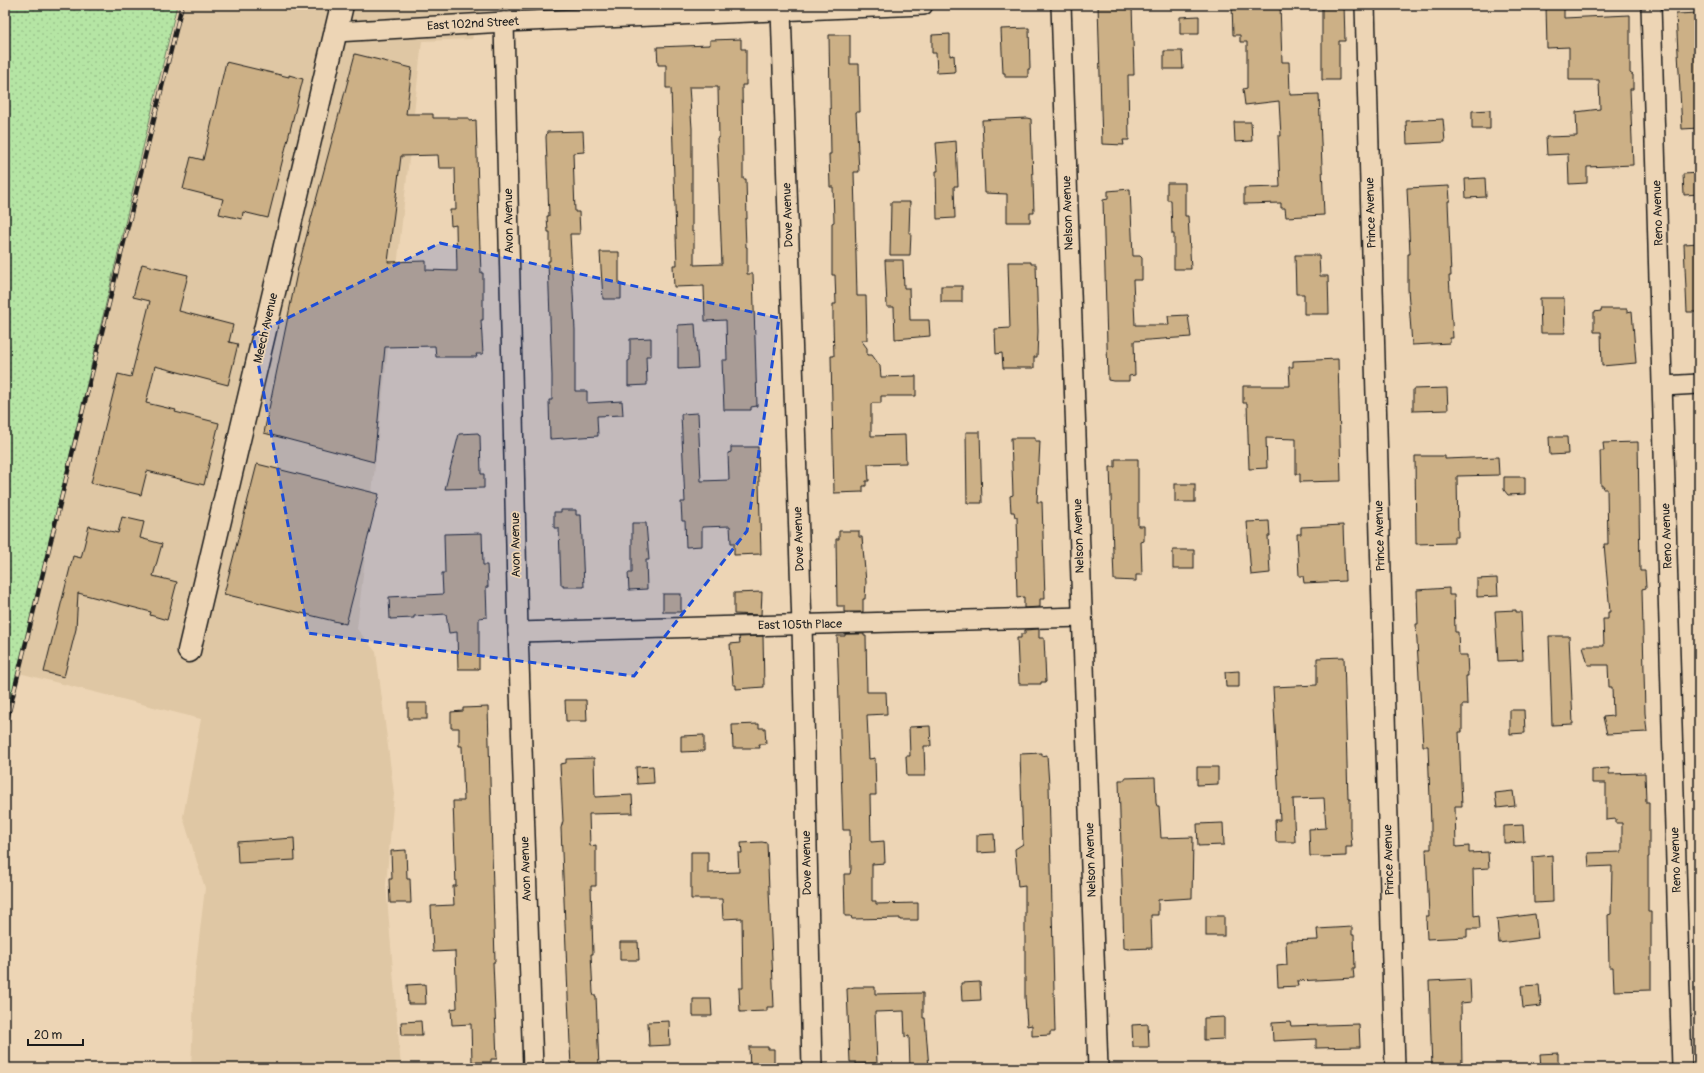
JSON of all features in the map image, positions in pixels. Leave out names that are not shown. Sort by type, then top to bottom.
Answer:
[{"type":"street","name":"Meech Avenue","points":[[189,651],[342,5]]},
{"type":"street","name":"East 102nd Street","points":[[336,32],[504,22],[923,5]]},
{"type":"street","name":"Nelson Avenue","points":[[1061,5],[1098,1068]]},
{"type":"street","name":"Prince Avenue","points":[[1365,5],[1395,1068]]},
{"type":"street","name":"Reno Avenue","points":[[1651,5],[1682,1068]]},
{"type":"street","name":"Dove Avenue","points":[[781,10],[802,625],[812,1068]]},
{"type":"street","name":"Avon Avenue","points":[[504,22],[518,632],[533,1068]]},
{"type":"street","points":[[1663,386],[1699,384]]},
{"type":"street","name":"East 105th Place","points":[[518,632],[1082,617]]},
{"type":"highlighted area","points":[[440,243],[779,318],[747,531],[634,676],[308,633],[253,335]]},
{"type":"shaded area","points":[[182,5],[481,5],[472,39],[422,41],[357,629],[376,652],[394,794],[386,885],[401,1068],[191,1068],[195,973],[205,888],[183,817],[201,719],[19,673]]},
{"type":"green space","points":[[5,5],[177,5],[5,728]]},
{"type":"building","points":[[1098,5],[1132,5],[1134,75],[1128,75],[1129,140],[1123,140],[1124,145],[1102,144]]},
{"type":"building","points":[[1232,5],[1280,5],[1282,62],[1289,62],[1290,95],[1319,94],[1324,215],[1286,217],[1285,208],[1281,208],[1281,203],[1244,204],[1244,188],[1280,187],[1278,136],[1281,136],[1279,101],[1245,105],[1243,89],[1247,88],[1247,42],[1240,42],[1240,35],[1233,35]]},
{"type":"building","points":[[1344,5],[1345,41],[1339,41],[1339,80],[1322,80],[1322,6]]},
{"type":"building","points":[[1546,6],[1564,6],[1564,18],[1630,15],[1630,73],[1633,75],[1633,89],[1630,89],[1633,165],[1587,167],[1587,183],[1569,184],[1568,154],[1547,155],[1546,137],[1577,136],[1576,112],[1600,109],[1599,80],[1569,80],[1569,47],[1547,48]]},
{"type":"building","points":[[1699,13],[1699,128],[1682,129],[1676,14]]},
{"type":"building","points":[[1199,16],[1199,34],[1180,34],[1180,17]]},
{"type":"building","points":[[1029,28],[1030,69],[1028,69],[1028,77],[1005,77],[1005,73],[1003,73],[1001,29]]},
{"type":"building","points":[[950,34],[950,56],[954,55],[955,72],[937,73],[936,53],[932,53],[932,35]]},
{"type":"building","points":[[829,35],[850,35],[850,64],[859,64],[860,112],[856,112],[859,172],[854,172],[857,296],[866,296],[867,340],[861,340],[867,348],[867,355],[872,355],[880,366],[881,377],[916,376],[916,396],[881,396],[881,403],[872,403],[871,405],[871,436],[905,435],[906,463],[868,464],[869,481],[866,481],[866,486],[863,486],[863,492],[834,493],[831,356],[834,356],[833,304],[836,304],[835,275],[832,275],[832,223],[834,222],[833,187],[830,187],[829,154],[831,154]]},
{"type":"building","points":[[741,39],[741,49],[746,49],[746,85],[742,85],[743,179],[746,179],[747,219],[745,219],[747,274],[753,274],[757,406],[751,407],[751,410],[724,410],[722,360],[727,360],[726,320],[705,321],[704,286],[674,287],[673,265],[677,265],[671,88],[666,88],[666,65],[658,65],[657,47],[710,45],[710,40]],"holes":[[[689,87],[718,87],[719,138],[717,138],[722,264],[694,265],[694,232],[692,232],[692,128]]]},
{"type":"building","points":[[1164,51],[1182,51],[1183,69],[1164,69]]},
{"type":"building","points":[[355,54],[412,68],[406,114],[433,114],[433,118],[469,118],[469,121],[476,120],[481,273],[483,273],[483,320],[481,320],[483,354],[476,354],[477,357],[436,357],[435,346],[385,347],[374,462],[264,433],[298,268]],"holes":[[[438,155],[439,168],[455,168],[456,210],[450,210],[451,226],[456,225],[457,271],[426,270],[426,261],[388,262],[401,156]]]},
{"type":"building","points":[[226,62],[303,79],[268,218],[243,212],[242,219],[219,214],[223,199],[183,189],[191,157],[203,160]]},
{"type":"building","points":[[1490,110],[1490,129],[1472,129],[1472,111]]},
{"type":"building","points":[[1031,119],[1034,213],[1030,213],[1030,222],[1007,222],[1007,194],[985,193],[982,120]]},
{"type":"building","points":[[1443,119],[1445,142],[1407,144],[1406,121]]},
{"type":"building","points":[[1234,122],[1251,122],[1252,141],[1235,142]]},
{"type":"building","points":[[583,131],[584,152],[573,153],[575,212],[579,212],[580,234],[570,234],[575,330],[575,391],[587,391],[587,403],[622,401],[623,415],[597,416],[598,436],[550,439],[549,400],[552,400],[552,376],[548,261],[550,261],[550,232],[548,232],[547,216],[549,216],[546,137],[547,132]]},
{"type":"building","points":[[956,141],[958,186],[954,186],[955,218],[937,219],[936,171],[938,171],[936,143]]},
{"type":"building","points":[[1699,173],[1699,194],[1684,195],[1683,174]]},
{"type":"building","points":[[1485,178],[1486,197],[1466,198],[1465,179]]},
{"type":"building","points":[[1167,183],[1185,183],[1185,216],[1188,216],[1191,269],[1174,269],[1174,234],[1172,234],[1171,200],[1167,200]]},
{"type":"building","points":[[1449,186],[1450,201],[1448,201],[1451,276],[1449,276],[1453,338],[1450,338],[1450,343],[1412,345],[1408,289],[1408,254],[1410,254],[1407,188]]},
{"type":"building","points":[[1130,189],[1133,256],[1140,256],[1142,258],[1142,280],[1133,280],[1135,325],[1169,325],[1168,316],[1188,315],[1191,337],[1134,341],[1135,375],[1129,376],[1129,381],[1113,381],[1108,380],[1103,200],[1108,199],[1108,191]]},
{"type":"building","points":[[891,202],[910,202],[910,255],[890,255]]},
{"type":"building","points":[[1699,243],[1699,312],[1687,312],[1684,244]]},
{"type":"building","points":[[600,252],[619,252],[619,284],[621,284],[621,299],[603,299]]},
{"type":"building","points":[[1295,255],[1319,255],[1320,276],[1328,276],[1329,314],[1304,314],[1304,294],[1296,294]]},
{"type":"building","points":[[885,260],[903,260],[904,288],[909,288],[910,320],[929,320],[930,336],[895,339],[894,307],[887,307]]},
{"type":"building","points":[[1008,262],[1031,262],[1031,264],[1036,264],[1038,331],[1037,357],[1034,357],[1034,368],[1003,368],[1002,353],[996,354],[995,329],[1010,328]]},
{"type":"building","points":[[142,264],[188,275],[179,311],[233,325],[229,342],[238,344],[228,385],[155,366],[146,403],[219,423],[204,485],[147,471],[141,495],[91,483],[118,374],[131,377],[150,301],[133,297]]},
{"type":"building","points":[[941,286],[962,286],[962,302],[941,302]]},
{"type":"building","points":[[1540,298],[1564,298],[1565,333],[1541,333]]},
{"type":"building","points":[[1601,309],[1627,309],[1627,312],[1632,311],[1636,363],[1602,366],[1601,332],[1594,332],[1594,312],[1601,311]]},
{"type":"building","points":[[695,324],[698,368],[678,369],[678,325]]},
{"type":"building","points":[[651,338],[651,356],[646,356],[647,385],[628,386],[630,339]]},
{"type":"building","points":[[1338,359],[1341,481],[1300,482],[1300,474],[1296,474],[1296,439],[1266,438],[1267,468],[1249,469],[1247,403],[1243,403],[1243,386],[1290,386],[1289,367],[1293,367],[1293,361]]},
{"type":"building","points":[[1447,388],[1448,410],[1413,411],[1413,389]]},
{"type":"building","points":[[698,413],[701,481],[729,480],[728,453],[731,452],[731,447],[758,447],[761,554],[734,555],[734,543],[731,543],[730,526],[702,527],[702,546],[686,547],[685,521],[682,521],[681,502],[685,502],[681,414]]},
{"type":"building","points":[[966,432],[980,432],[982,503],[967,503]]},
{"type":"building","points":[[478,433],[480,436],[481,474],[484,474],[484,488],[445,489],[459,434]]},
{"type":"building","points":[[1549,437],[1567,437],[1568,454],[1550,455]]},
{"type":"building","points":[[1011,438],[1035,438],[1035,441],[1040,441],[1037,502],[1042,502],[1045,599],[1040,599],[1040,607],[1024,608],[1024,597],[1017,598],[1017,517],[1015,517],[1014,512],[1011,512],[1010,496],[1013,495]]},
{"type":"building","points":[[1638,442],[1640,571],[1645,571],[1646,588],[1642,589],[1645,713],[1647,732],[1607,734],[1603,717],[1613,716],[1612,687],[1609,687],[1608,665],[1588,665],[1583,646],[1604,646],[1603,619],[1608,619],[1608,612],[1610,612],[1604,544],[1608,544],[1607,489],[1603,489],[1604,486],[1601,486],[1600,451],[1604,451],[1603,443]]},
{"type":"building","points":[[1415,456],[1445,456],[1445,459],[1498,457],[1499,475],[1457,476],[1458,537],[1454,537],[1454,543],[1416,544]]},
{"type":"building","points":[[1115,459],[1138,459],[1138,526],[1144,526],[1144,541],[1141,542],[1142,575],[1136,575],[1136,581],[1114,580],[1110,467],[1115,467]]},
{"type":"building","points":[[257,464],[379,494],[346,624],[224,594]]},
{"type":"building","points":[[1504,477],[1525,477],[1525,494],[1508,495],[1504,490]]},
{"type":"building","points":[[1175,484],[1195,484],[1195,502],[1175,502]]},
{"type":"building","points":[[561,510],[576,510],[576,515],[581,515],[584,587],[563,587],[563,585],[561,585],[559,528],[554,528],[554,512],[561,512]]},
{"type":"building","points":[[122,517],[144,522],[140,538],[162,544],[153,576],[177,582],[167,620],[150,615],[151,612],[78,593],[76,629],[64,677],[44,672],[73,556],[81,558],[89,526],[118,533]]},
{"type":"building","points":[[1269,521],[1270,536],[1268,536],[1270,573],[1251,575],[1247,522]]},
{"type":"building","points":[[632,523],[646,523],[649,560],[646,560],[647,589],[629,590],[628,573],[632,573]]},
{"type":"building","points":[[1343,525],[1345,581],[1304,583],[1303,576],[1299,576],[1297,534],[1301,534],[1301,527]]},
{"type":"building","points":[[839,531],[859,531],[859,537],[862,537],[866,582],[865,599],[863,599],[863,612],[844,612],[844,606],[837,606],[836,539],[839,539]]},
{"type":"building","points":[[482,533],[483,565],[487,565],[488,587],[486,587],[487,617],[479,618],[479,669],[458,669],[457,632],[449,633],[446,614],[390,619],[389,597],[443,594],[442,573],[445,573],[444,534]]},
{"type":"building","points":[[1173,550],[1194,550],[1194,569],[1173,569]]},
{"type":"building","points":[[1497,578],[1498,596],[1477,597],[1477,579]]},
{"type":"building","points":[[1449,588],[1449,595],[1454,595],[1455,632],[1458,632],[1459,655],[1467,655],[1468,676],[1466,676],[1467,705],[1462,705],[1462,732],[1459,732],[1462,806],[1455,806],[1456,847],[1469,846],[1469,853],[1488,852],[1489,868],[1473,869],[1474,916],[1479,915],[1480,929],[1467,929],[1467,937],[1427,939],[1426,916],[1429,916],[1426,849],[1431,849],[1431,825],[1428,746],[1423,746],[1416,624],[1418,624],[1417,590]]},
{"type":"building","points":[[762,592],[761,615],[734,614],[734,593]]},
{"type":"building","points":[[663,594],[681,594],[681,612],[663,612]]},
{"type":"building","points":[[1516,610],[1516,612],[1521,612],[1523,660],[1498,661],[1495,611]]},
{"type":"building","points":[[1039,629],[1039,638],[1044,638],[1046,682],[1041,682],[1041,684],[1019,684],[1017,638],[1021,638],[1021,634],[1025,634],[1025,630]]},
{"type":"building","points":[[845,634],[864,634],[864,636],[866,636],[867,692],[886,692],[887,714],[867,715],[869,759],[875,758],[876,795],[870,795],[871,842],[884,841],[885,863],[872,864],[872,901],[876,901],[876,904],[918,903],[918,920],[900,920],[900,918],[852,919],[851,916],[845,916],[844,874],[850,874],[851,869],[850,830],[843,830],[837,636],[845,636]]},
{"type":"building","points":[[763,636],[764,687],[736,689],[736,685],[733,685],[730,644],[740,643],[739,637]]},
{"type":"building","points":[[1549,636],[1569,636],[1573,724],[1552,725]]},
{"type":"building","points":[[1344,657],[1348,799],[1350,799],[1352,847],[1346,847],[1346,856],[1310,856],[1309,829],[1326,828],[1324,798],[1293,799],[1295,842],[1276,842],[1275,820],[1280,820],[1273,687],[1317,685],[1317,658]]},
{"type":"building","points":[[1239,671],[1239,687],[1226,687],[1225,672]]},
{"type":"building","points":[[565,700],[586,700],[587,721],[566,721]]},
{"type":"building","points":[[408,703],[427,703],[427,719],[408,719]]},
{"type":"building","points":[[488,707],[495,962],[493,962],[497,1059],[491,1059],[491,1062],[472,1062],[471,1024],[452,1025],[451,1009],[457,1008],[455,951],[433,952],[431,906],[454,905],[453,886],[456,886],[453,801],[464,801],[462,746],[459,746],[459,728],[451,728],[451,712],[463,711],[463,708]]},
{"type":"building","points":[[1510,710],[1524,710],[1525,733],[1510,734]]},
{"type":"building","points":[[759,724],[759,728],[765,728],[766,744],[759,744],[760,748],[733,748],[732,725]]},
{"type":"building","points":[[930,726],[931,746],[924,746],[925,776],[907,776],[906,756],[910,756],[909,727]]},
{"type":"building","points":[[704,735],[704,751],[681,752],[681,736]]},
{"type":"building","points":[[1042,753],[1042,756],[1047,755],[1049,785],[1055,1032],[1050,1032],[1050,1035],[1032,1036],[1032,1025],[1027,1026],[1025,997],[1025,886],[1018,887],[1015,849],[1023,844],[1020,754]]},
{"type":"building","points":[[594,758],[595,797],[632,795],[633,813],[589,814],[590,846],[596,845],[596,886],[591,886],[593,954],[591,954],[593,993],[594,996],[596,996],[599,1067],[571,1068],[561,828],[563,821],[560,764],[566,763],[566,759]]},
{"type":"building","points":[[653,766],[654,783],[637,784],[636,767]]},
{"type":"building","points":[[1197,767],[1218,767],[1218,784],[1197,785]]},
{"type":"building","points":[[1609,768],[1609,774],[1645,773],[1646,802],[1649,802],[1648,912],[1651,912],[1651,990],[1614,991],[1613,967],[1609,967],[1608,915],[1611,914],[1612,866],[1589,867],[1588,853],[1622,852],[1622,823],[1616,823],[1616,819],[1606,820],[1606,783],[1592,783],[1592,769]]},
{"type":"building","points":[[1155,777],[1156,803],[1157,806],[1159,806],[1161,838],[1193,837],[1192,898],[1158,900],[1158,915],[1151,915],[1152,948],[1128,949],[1124,948],[1119,780],[1125,780],[1125,778]]},
{"type":"building","points":[[1513,791],[1515,806],[1497,808],[1495,793]]},
{"type":"building","points":[[1223,823],[1224,845],[1198,846],[1197,824]]},
{"type":"building","points":[[1523,825],[1524,842],[1504,843],[1504,826]]},
{"type":"building","points":[[994,834],[995,852],[977,853],[977,835]]},
{"type":"building","points":[[294,838],[295,860],[238,863],[237,842]]},
{"type":"building","points":[[741,843],[767,843],[774,1007],[767,1007],[767,1011],[740,1012],[739,988],[743,988],[742,918],[723,919],[722,899],[691,899],[691,852],[708,852],[708,873],[739,872],[738,853],[742,853]]},
{"type":"building","points":[[406,850],[407,879],[410,879],[411,903],[390,903],[389,879],[392,879],[391,851]]},
{"type":"building","points":[[1552,855],[1553,902],[1534,903],[1533,857]]},
{"type":"building","points":[[1535,914],[1538,938],[1499,943],[1497,919]]},
{"type":"building","points":[[1206,916],[1224,916],[1224,936],[1206,936]]},
{"type":"building","points":[[1352,927],[1352,935],[1354,935],[1354,978],[1297,981],[1298,986],[1278,987],[1277,966],[1287,965],[1286,941],[1318,940],[1317,929]]},
{"type":"building","points":[[620,942],[638,942],[639,960],[620,960]]},
{"type":"building","points":[[1470,979],[1471,1002],[1461,1003],[1462,1067],[1432,1068],[1429,981]]},
{"type":"building","points":[[980,982],[981,1000],[962,1001],[961,983]]},
{"type":"building","points":[[425,984],[426,1004],[408,1004],[407,985]]},
{"type":"building","points":[[1539,985],[1541,1006],[1523,1008],[1521,986]]},
{"type":"building","points":[[854,987],[875,987],[875,994],[923,993],[923,1018],[925,1018],[929,1068],[910,1068],[909,1036],[905,1037],[904,1011],[875,1012],[877,1063],[856,1064],[856,1062],[850,1062],[847,989]]},
{"type":"building","points":[[693,999],[711,999],[712,1016],[693,1016]]},
{"type":"building","points":[[1224,1017],[1224,1039],[1204,1040],[1204,1018]]},
{"type":"building","points":[[421,1021],[422,1035],[402,1035],[401,1022]]},
{"type":"building","points":[[669,1021],[670,1045],[649,1046],[648,1022]]},
{"type":"building","points":[[1290,1022],[1291,1026],[1359,1024],[1360,1047],[1316,1048],[1316,1039],[1273,1041],[1272,1023]]},
{"type":"building","points":[[1148,1024],[1149,1047],[1133,1047],[1132,1025]]},
{"type":"building","points":[[749,1047],[768,1047],[768,1049],[774,1049],[774,1065],[768,1065],[768,1068],[750,1068]]},
{"type":"building","points":[[1558,1053],[1558,1068],[1541,1068],[1540,1054]]},
{"type":"railway","points":[[5,728],[182,5]]}]
